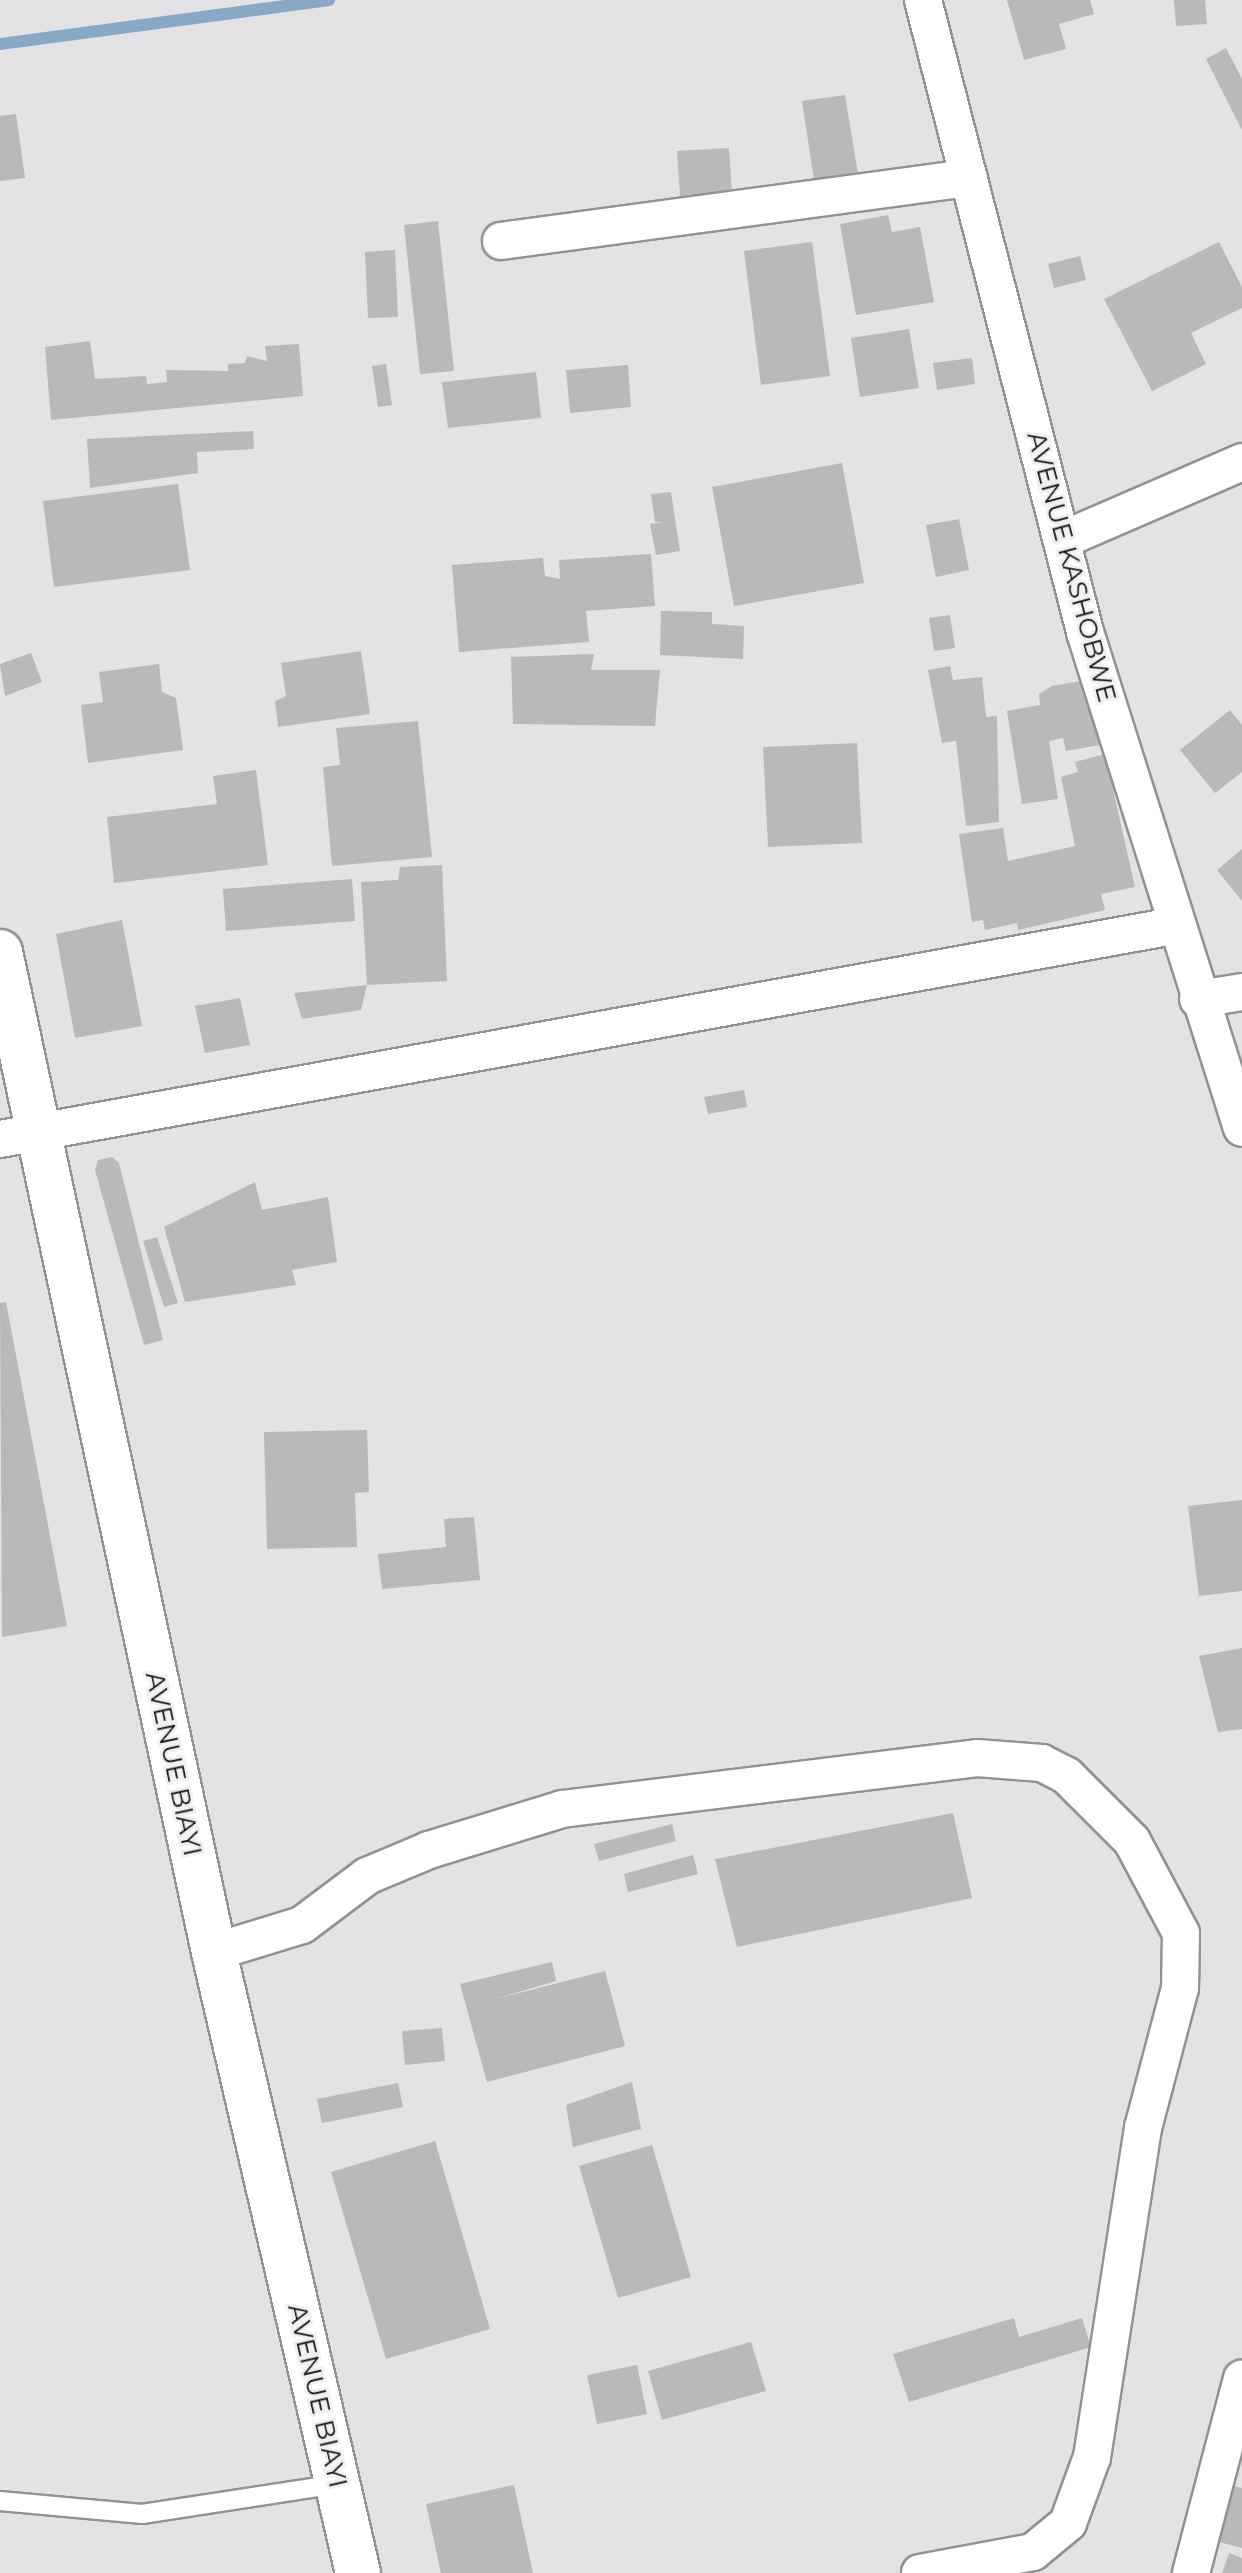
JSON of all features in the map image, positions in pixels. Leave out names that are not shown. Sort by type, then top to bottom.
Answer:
[{"type":"street","name":"AVENUE KASHOBWE","points":[[923,0],[1062,540],[1173,926],[1242,1128]]},
{"type":"street","points":[[501,241],[969,178]]},
{"type":"street","points":[[1062,540],[1242,462]]},
{"type":"street","points":[[20,1135],[1173,926]]},
{"type":"street","name":"AVENUE BIAYI","points":[[0,952],[20,1135],[358,2573]]},
{"type":"street","points":[[1198,999],[1242,992]]},
{"type":"street","points":[[214,1952],[302,1925],[367,1876],[429,1850],[562,1809],[977,1758],[1042,1763],[1067,1776],[1132,1841],[1160,1893],[1181,1933],[1180,1988],[1143,2128],[1092,2457],[1068,2523],[1033,2552],[920,2573]]},
{"type":"street","points":[[1191,2573],[1242,2379]]},
{"type":"lane","points":[[0,2501],[142,2514],[337,2484]]},
{"type":"building","points":[[1007,0],[1090,0],[1094,14],[1059,24],[1066,49],[1024,60]]},
{"type":"building","points":[[1174,0],[1205,0],[1207,24],[1176,26]]},
{"type":"building","points":[[1226,48],[1242,79],[1242,130],[1206,59]]},
{"type":"building","points":[[845,95],[860,186],[816,193],[802,101]]},
{"type":"building","points":[[16,114],[25,178],[0,181],[0,116]]},
{"type":"building","points":[[729,148],[732,193],[680,196],[677,151]]},
{"type":"building","points":[[888,215],[892,232],[920,227],[934,302],[856,315],[840,224]]},
{"type":"building","points":[[438,221],[454,371],[420,374],[404,225]]},
{"type":"building","points":[[812,242],[830,376],[761,385],[744,251]]},
{"type":"building","points":[[1219,242],[1242,287],[1242,308],[1191,333],[1206,364],[1152,391],[1104,299]]},
{"type":"building","points":[[395,250],[398,317],[368,318],[365,252]]},
{"type":"building","points":[[1080,256],[1086,280],[1054,288],[1048,264]]},
{"type":"building","points":[[909,329],[919,388],[860,397],[851,338]]},
{"type":"building","points":[[90,341],[95,379],[146,376],[147,384],[167,382],[166,370],[228,371],[228,364],[245,363],[247,356],[267,361],[265,346],[299,344],[303,396],[51,420],[45,347]]},
{"type":"building","points":[[972,358],[975,384],[937,390],[933,363]]},
{"type":"building","points":[[386,364],[392,405],[378,407],[372,366]]},
{"type":"building","points":[[628,365],[631,407],[570,413],[566,370]]},
{"type":"building","points":[[536,372],[541,418],[448,428],[442,382]]},
{"type":"building","points":[[253,431],[254,449],[197,452],[198,473],[90,488],[87,439]]},
{"type":"building","points":[[842,463],[864,583],[734,606],[712,487]]},
{"type":"building","points":[[178,484],[190,570],[54,587],[43,501]]},
{"type":"building","points":[[671,492],[680,551],[656,555],[650,524],[663,522],[655,522],[651,494]]},
{"type":"building","points":[[959,519],[969,570],[936,577],[926,525]]},
{"type":"building","points":[[651,554],[655,606],[586,611],[589,642],[459,652],[452,565],[543,558],[545,576],[560,579],[559,560]]},
{"type":"building","points":[[661,611],[712,612],[712,624],[744,626],[743,659],[660,655]]},
{"type":"building","points":[[950,615],[955,648],[934,651],[929,618]]},
{"type":"building","points":[[361,651],[370,714],[278,727],[275,701],[286,696],[281,663]]},
{"type":"building","points":[[31,653],[42,682],[5,696],[0,664]]},
{"type":"building","points":[[594,654],[591,670],[660,670],[655,726],[513,724],[511,657]]},
{"type":"building","points":[[159,664],[162,692],[176,698],[183,750],[88,763],[81,705],[103,702],[99,672]]},
{"type":"building","points":[[950,666],[953,680],[982,677],[986,717],[997,716],[999,822],[966,826],[956,741],[942,743],[928,670]]},
{"type":"building","points":[[1092,679],[1105,744],[1066,751],[1063,738],[1049,741],[1058,799],[1022,804],[1007,711],[1040,705],[1039,694],[1052,686]]},
{"type":"building","points":[[1230,710],[1242,725],[1242,772],[1215,793],[1180,750]]},
{"type":"building","points":[[418,721],[432,857],[332,866],[323,767],[340,765],[336,728]]},
{"type":"building","points":[[857,743],[862,843],[768,847],[763,747]]},
{"type":"building","points":[[1105,754],[1135,887],[1101,894],[1105,910],[1018,930],[1017,923],[985,930],[983,920],[972,922],[959,834],[1003,828],[1008,861],[1075,846],[1061,777],[1078,772],[1075,762]]},
{"type":"building","points":[[256,770],[268,865],[114,883],[107,817],[217,804],[213,776]]},
{"type":"building","points":[[1242,849],[1242,901],[1217,870]]},
{"type":"building","points":[[442,865],[447,981],[367,985],[361,882],[398,880],[400,867]]},
{"type":"building","points":[[352,879],[355,921],[226,931],[223,889]]},
{"type":"building","points":[[122,920],[142,1026],[75,1038],[56,934]]},
{"type":"building","points":[[367,985],[361,1010],[302,1019],[294,993]]},
{"type":"building","points":[[240,998],[250,1045],[205,1053],[195,1006]]},
{"type":"building","points":[[744,1090],[747,1107],[708,1114],[704,1097]]},
{"type":"building","points":[[112,1157],[119,1163],[163,1340],[144,1345],[95,1170],[98,1160]]},
{"type":"building","points":[[255,1182],[262,1210],[328,1197],[337,1262],[292,1270],[296,1285],[185,1302],[164,1227]]},
{"type":"building","points":[[157,1237],[178,1303],[164,1307],[143,1241]]},
{"type":"building","points":[[6,1302],[67,1626],[2,1637],[0,1303]]},
{"type":"building","points":[[367,1430],[369,1492],[355,1493],[357,1547],[267,1549],[264,1432]]},
{"type":"building","points":[[1242,1500],[1242,1591],[1199,1596],[1188,1506]]},
{"type":"building","points":[[474,1517],[480,1580],[382,1589],[378,1554],[446,1547],[444,1519]]},
{"type":"building","points":[[1242,1648],[1242,1729],[1218,1732],[1199,1656]]},
{"type":"building","points":[[953,1813],[972,1898],[737,1947],[715,1859]]},
{"type":"building","points":[[672,1824],[676,1841],[599,1861],[594,1844]]},
{"type":"building","points":[[693,1855],[698,1874],[628,1892],[624,1874]]},
{"type":"building","points":[[552,1962],[556,1981],[495,1999],[605,1971],[625,2046],[487,2082],[460,1984]]},
{"type":"building","points":[[442,2028],[445,2061],[405,2065],[402,2031]]},
{"type":"building","points":[[632,2082],[641,2129],[573,2147],[566,2105]]},
{"type":"building","points":[[398,2083],[403,2107],[322,2123],[317,2099]]},
{"type":"building","points":[[435,2141],[490,2329],[386,2359],[331,2172]]},
{"type":"building","points":[[652,2145],[691,2277],[618,2298],[579,2166]]},
{"type":"building","points":[[1014,2318],[1019,2337],[1082,2318],[1091,2347],[909,2402],[893,2354]]},
{"type":"building","points":[[751,2342],[766,2391],[662,2420],[648,2371]]},
{"type":"building","points":[[637,2365],[647,2414],[597,2424],[587,2375]]},
{"type":"building","points":[[514,2485],[533,2573],[441,2573],[426,2504]]},
{"type":"building","points":[[1234,2486],[1242,2488],[1242,2548],[1219,2542]]},
{"type":"building","points":[[1229,2553],[1242,2558],[1242,2573],[1222,2573]]},
{"type":"waterway","points":[[0,44],[329,0]]}]
